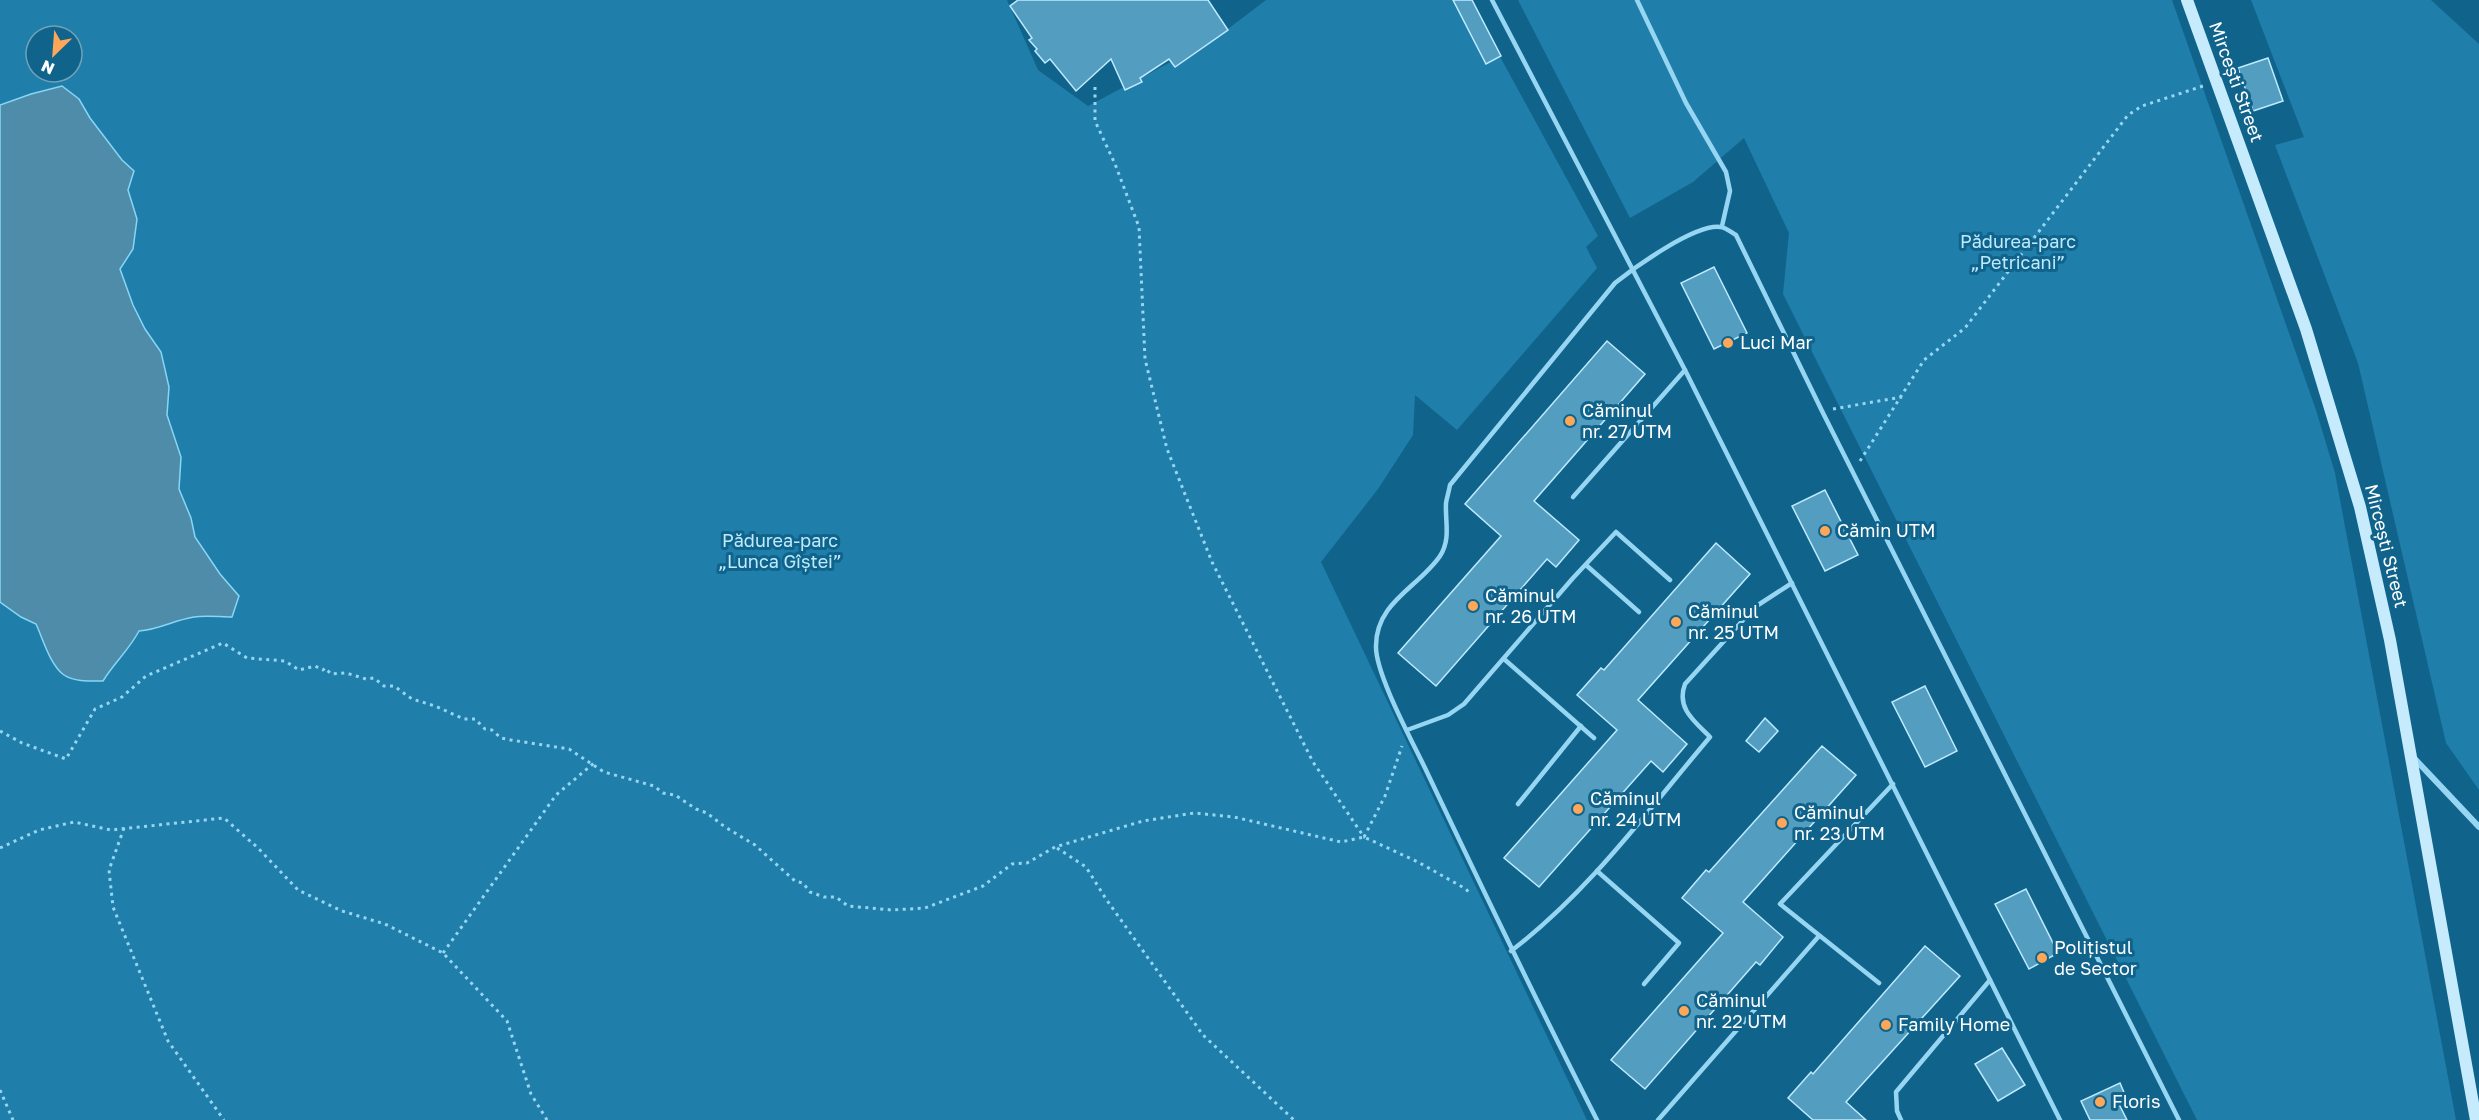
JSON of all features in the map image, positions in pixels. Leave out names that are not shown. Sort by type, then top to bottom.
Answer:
[{"type":"main road","name":"Mircești Street","points":[[2187,0],[2306,329],[2360,507],[2390,640],[2476,1120]]},
{"type":"street","points":[[2411,754],[2479,827]]},
{"type":"lane","points":[[1492,0],[1634,268],[2060,1120]]},
{"type":"lane","points":[[1636,0],[1686,103],[1726,172],[1730,191],[1722,226]]},
{"type":"lane","points":[[1597,1120],[1511,951],[1378,666],[1376,648],[1378,629],[1394,602],[1439,557],[1447,541],[1446,502],[1450,485],[1615,284],[1634,268],[1703,228],[1722,226],[1736,235],[1853,473],[2179,1120]]},
{"type":"lane","points":[[1573,497],[1685,370]]},
{"type":"lane","points":[[1407,730],[1455,711],[1616,532],[1670,580]]},
{"type":"lane","points":[[1586,565],[1639,612]]},
{"type":"lane","points":[[1511,951],[1547,923],[1597,871],[1710,737],[1688,714],[1683,703],[1682,693],[1686,684],[1755,607],[1792,583]]},
{"type":"lane","points":[[1504,659],[1594,738]]},
{"type":"lane","points":[[1518,804],[1581,726]]},
{"type":"lane","points":[[1879,983],[1780,904],[1893,784]]},
{"type":"lane","points":[[1597,871],[1679,944],[1644,984]]},
{"type":"lane","points":[[1658,1120],[1819,936]]},
{"type":"lane","points":[[1901,1120],[1896,1111],[1896,1092],[1990,980]]},
{"type":"path","points":[[1853,473],[1924,360],[1965,328],[2128,115],[2142,106],[2216,82]]},
{"type":"path","points":[[1095,87],[1095,121],[1115,164],[1139,227],[1145,359],[1167,449],[1212,562],[1313,762],[1364,837],[1418,862],[1467,889],[1474,898]]},
{"type":"path","points":[[1822,411],[1902,397]]},
{"type":"path","points":[[0,731],[22,743],[66,759],[95,709],[122,697],[146,676],[223,643],[247,658],[285,662],[299,670],[315,666],[323,670],[325,668],[331,674],[346,673],[366,679],[374,678],[384,686],[394,686],[412,699],[464,719],[475,719],[485,729],[492,730],[501,738],[569,749],[594,763],[604,772],[654,786],[663,793],[675,795],[696,809],[707,813],[755,845],[795,881],[803,883],[810,892],[824,897],[836,897],[848,906],[892,910],[925,908],[983,886],[1012,864],[1027,863],[1055,847],[1143,821],[1194,813],[1234,817],[1341,842],[1364,837]]},
{"type":"path","points":[[1364,837],[1385,796],[1407,730]]},
{"type":"path","points":[[443,953],[556,795],[594,763]]},
{"type":"path","points":[[0,848],[39,830],[74,822],[111,830],[224,818],[258,848],[298,890],[342,911],[385,924],[443,953],[507,1021],[531,1095],[547,1120]]},
{"type":"path","points":[[124,828],[109,870],[113,907],[168,1041],[224,1120]]},
{"type":"path","points":[[1055,847],[1086,867],[1106,899],[1203,1035],[1294,1120]]},
{"type":"path","points":[[0,1090],[13,1120]]},
{"type":"green space","name":"Pădurea-parc „Lunca Gîștei”","points":[[0,0],[1007,0],[1038,70],[1088,106],[1216,38],[1266,0],[1469,0],[1598,236],[1586,247],[1597,268],[1457,430],[1415,395],[1413,435],[1378,489],[1321,562],[1587,1120],[0,1120],[0,602],[21,617],[36,624],[44,640],[103,681],[139,631],[194,617],[232,617],[239,596],[220,574],[195,537],[191,518],[179,489],[181,457],[167,415],[169,387],[161,352],[145,329],[133,305],[120,269],[133,249],[137,219],[128,190],[134,171],[122,160],[90,118],[79,99],[62,86],[0,105]]},
{"type":"green space","name":"Pădurea-parc „Petricani”","points":[[1518,0],[2172,0],[2316,410],[2335,473],[2456,1120],[2197,1120],[1783,294],[1789,233],[1744,138],[1693,182],[1630,218]]},
{"type":"green space","points":[[2251,0],[2431,0],[2479,44],[2479,790],[2446,743],[2358,363],[2275,145],[2304,137]]},
{"type":"shaded area","points":[[62,86],[79,99],[90,118],[122,160],[134,171],[128,190],[137,219],[133,249],[120,269],[133,305],[145,329],[161,352],[169,387],[167,415],[181,457],[179,489],[191,518],[195,537],[220,574],[239,596],[232,617],[194,617],[139,631],[103,681],[78,680],[64,675],[51,658],[36,624],[21,617],[0,602],[0,105]]},
{"type":"building","points":[[1018,0],[1208,0],[1228,30],[1175,67],[1169,59],[1140,78],[1142,82],[1125,90],[1111,59],[1076,91],[1050,59],[1045,63],[1035,51],[1037,49],[1029,40],[1032,38],[1010,6]]},
{"type":"building","points":[[1453,0],[1472,0],[1501,56],[1486,64]]},
{"type":"building","points":[[2268,58],[2283,101],[2253,111],[2238,68]]},
{"type":"building","points":[[1714,267],[1747,333],[1714,349],[1681,283]]},
{"type":"building","points":[[1607,341],[1645,374],[1534,501],[1579,540],[1556,567],[1547,559],[1436,686],[1398,653],[1501,536],[1465,504]]},
{"type":"building","name":"Cămin UTM","points":[[1825,490],[1858,555],[1825,571],[1792,506]]},
{"type":"building","points":[[1716,543],[1750,574],[1638,700],[1687,744],[1663,772],[1651,761],[1539,887],[1504,858],[1617,730],[1577,695],[1601,668],[1604,670]]},
{"type":"building","points":[[1925,686],[1957,751],[1925,767],[1892,702]]},
{"type":"building","points":[[1765,718],[1778,731],[1759,752],[1746,741]]},
{"type":"building","points":[[1822,746],[1856,775],[1743,902],[1783,937],[1760,965],[1756,962],[1645,1089],[1611,1060],[1723,933],[1682,898],[1706,870],[1709,872]]},
{"type":"building","points":[[2026,889],[2058,953],[2029,969],[1995,904]]},
{"type":"building","name":"Family Home","points":[[1925,946],[1960,976],[1846,1102],[1866,1120],[1813,1120],[1788,1098],[1811,1072],[1813,1074]]},
{"type":"building","points":[[2002,1048],[2025,1085],[1998,1101],[1975,1064]]},
{"type":"building","name":"Floris","points":[[2120,1083],[2126,1097],[2118,1102],[2127,1120],[2090,1120],[2081,1101]]},
{"type":"place","name":"Luci Mar","points":[[1728,343]]},
{"type":"place","name":"Căminul nr. 27 UTM","points":[[1570,421]]},
{"type":"place","name":"Cămin UTM","points":[[1825,531]]},
{"type":"place","name":"Căminul nr. 26 UTM","points":[[1473,606]]},
{"type":"place","name":"Căminul nr. 25 UTM","points":[[1676,622]]},
{"type":"place","name":"Căminul nr. 24 UTM","points":[[1578,809]]},
{"type":"place","name":"Căminul nr. 23 UTM","points":[[1782,823]]},
{"type":"place","name":"Polițistul de Sector","points":[[2042,958]]},
{"type":"place","name":"Căminul nr. 22 UTM","points":[[1684,1011]]},
{"type":"place","name":"Family Home","points":[[1886,1025]]},
{"type":"place","name":"Floris","points":[[2100,1102]]}]
